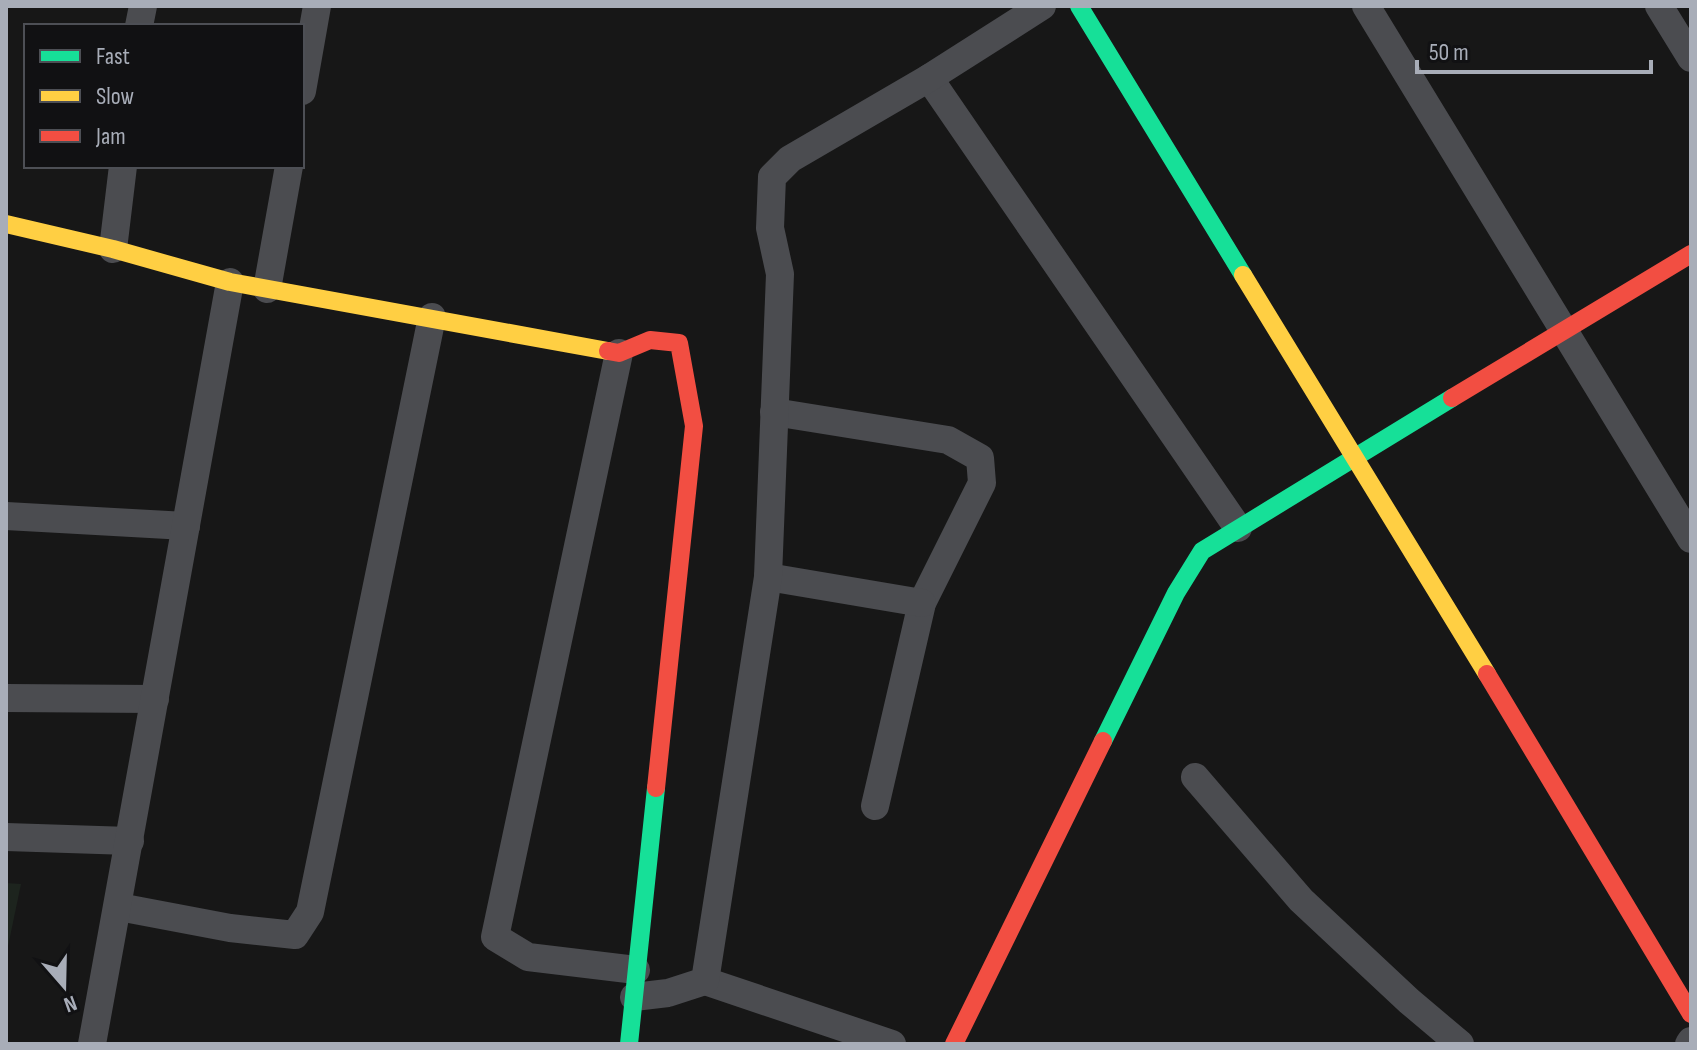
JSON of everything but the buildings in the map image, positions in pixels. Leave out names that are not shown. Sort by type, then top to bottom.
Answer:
[{"type":"street","points":[[304,80],[317,6]]},
{"type":"street","points":[[705,981],[768,577],[780,274],[770,228],[772,177],[790,159],[929,78],[1042,6]]},
{"type":"street","points":[[1079,6],[1533,749],[1691,1014]]},
{"type":"street","points":[[1366,6],[1691,539]]},
{"type":"street","points":[[1659,6],[1691,58]]},
{"type":"street","points":[[929,78],[1238,528]]},
{"type":"street","points":[[113,249],[123,168]]},
{"type":"street","points":[[267,289],[289,168]]},
{"type":"street","points":[[6,224],[113,249],[230,282],[619,353],[650,340],[679,343],[694,426],[629,1044]]},
{"type":"street","points":[[954,1044],[1176,593],[1202,551],[1352,457],[1691,254]]},
{"type":"street","points":[[92,1044],[230,282]]},
{"type":"street","points":[[119,907],[230,928],[295,935],[310,912],[432,317]]},
{"type":"street","points":[[619,353],[495,937],[528,957],[668,993],[705,981],[892,1044]]},
{"type":"street","points":[[774,412],[948,440],[980,458],[982,483],[922,603],[875,806]]},
{"type":"street","points":[[6,516],[186,526]]},
{"type":"street","points":[[768,577],[922,603]]},
{"type":"street","points":[[6,698],[155,699]]},
{"type":"street","points":[[1195,777],[1301,900],[1460,1044]]},
{"type":"street","points":[[6,837],[130,841]]},
{"type":"shaded area","points":[[6,883],[21,884],[6,956]]},
{"type":"traffic: fast","points":[[1079,6],[1243,275]]},
{"type":"traffic: fast","points":[[1103,741],[1176,593],[1202,551],[1452,398]]},
{"type":"traffic: fast","points":[[629,1044],[656,788]]},
{"type":"traffic: slow","points":[[6,224],[113,249],[230,282],[608,351]]},
{"type":"traffic: slow","points":[[1243,275],[1487,674]]},
{"type":"traffic: jam","points":[[1452,398],[1691,254]]},
{"type":"traffic: jam","points":[[608,351],[619,353],[650,340],[679,343],[694,426],[656,788]]},
{"type":"traffic: jam","points":[[1487,674],[1691,1014]]},
{"type":"traffic: jam","points":[[954,1044],[1103,741]]}]
